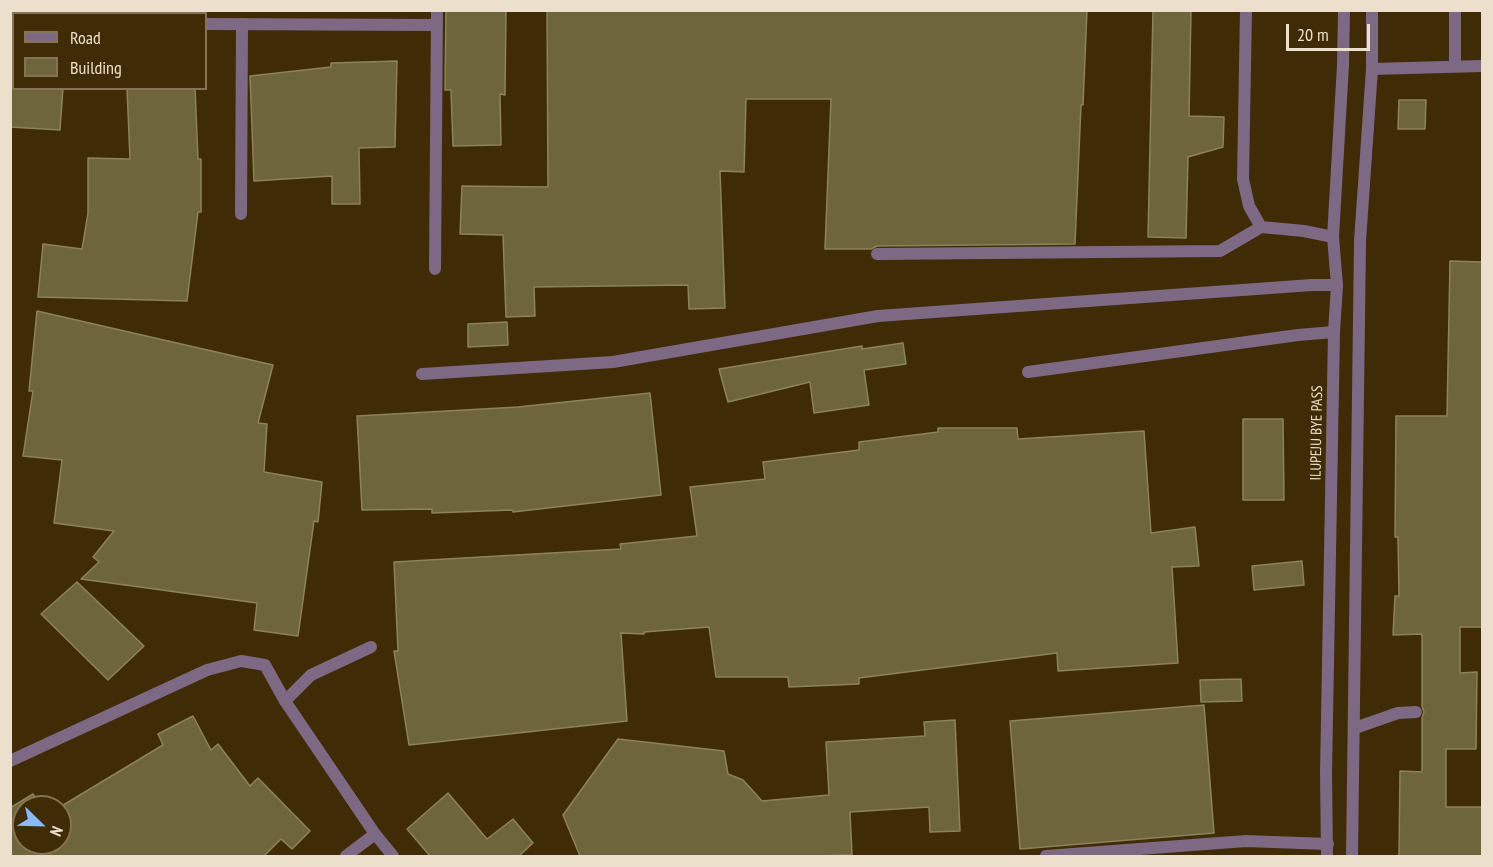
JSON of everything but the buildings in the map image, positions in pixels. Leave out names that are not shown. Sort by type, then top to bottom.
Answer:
[{"type":"street","points":[[435,270],[437,10]]},
{"type":"street","points":[[1246,10],[1242,179],[1249,206],[1261,227]]},
{"type":"street","name":"ILUPEJU BYE PASS","points":[[1328,850],[1326,773],[1334,332],[1337,285],[1333,237],[1344,10]]},
{"type":"street","points":[[1352,856],[1360,241],[1372,69],[1372,10]]},
{"type":"street","points":[[1455,10],[1455,66]]},
{"type":"street","points":[[207,24],[436,25]]},
{"type":"street","points":[[241,214],[242,24]]},
{"type":"street","points":[[1372,69],[1482,66]]},
{"type":"street","points":[[877,254],[1220,251],[1261,227],[1304,231],[1333,237]]},
{"type":"street","points":[[422,374],[613,362],[878,316],[1337,285]]},
{"type":"street","points":[[1028,372],[1287,336],[1334,332]]},
{"type":"street","points":[[285,701],[311,675],[372,647]]},
{"type":"street","points":[[10,761],[207,670],[241,661],[265,665],[285,701],[375,834],[393,856]]},
{"type":"street","points":[[1355,728],[1398,712],[1416,712]]},
{"type":"street","points":[[346,856],[375,834]]},
{"type":"street","points":[[1046,856],[1246,841],[1328,850]]}]
